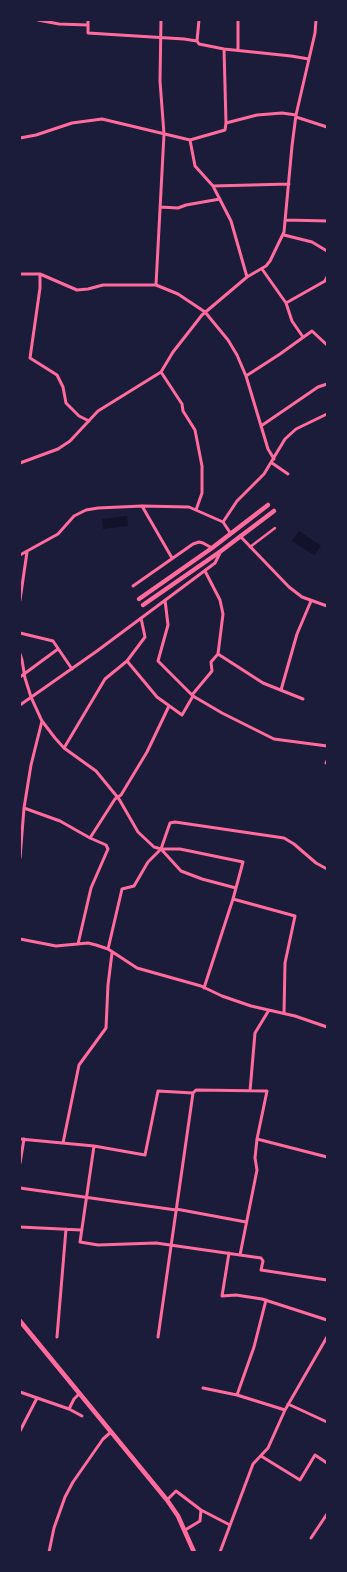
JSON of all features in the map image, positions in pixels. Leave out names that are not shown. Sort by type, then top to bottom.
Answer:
[{"type":"main road","points":[[139,599],[212,548],[268,505]]},
{"type":"main road","points":[[143,605],[221,551],[274,511]]},
{"type":"main road","points":[[20,1321],[167,1500],[185,1530],[194,1552]]},
{"type":"street","points":[[38,20],[59,24],[88,25]]},
{"type":"street","points":[[88,20],[88,33],[184,38],[198,41],[199,44],[224,49],[309,59]]},
{"type":"street","points":[[156,285],[164,134],[160,81],[161,20]]},
{"type":"street","points":[[198,41],[199,20]]},
{"type":"street","points":[[238,20],[238,50]]},
{"type":"street","points":[[20,463],[58,449],[70,441],[98,411],[161,372],[173,352],[205,312],[247,277],[262,269],[270,261],[284,235],[296,116],[315,33],[316,20]]},
{"type":"street","points":[[20,138],[36,135],[72,123],[102,120],[190,140],[225,130],[224,49]]},
{"type":"street","points":[[226,123],[257,115],[282,113],[296,116],[327,127]]},
{"type":"street","points":[[190,140],[195,166],[213,186],[231,221],[247,277]]},
{"type":"street","points":[[213,186],[289,184]]},
{"type":"street","points":[[160,207],[178,208],[186,205],[220,199]]},
{"type":"street","points":[[286,220],[327,220]]},
{"type":"street","points":[[284,235],[312,242],[327,251]]},
{"type":"street","points":[[262,269],[286,303],[292,321],[303,337]]},
{"type":"street","points":[[20,274],[40,274],[77,290],[103,285],[156,285],[178,294],[205,312],[235,351],[246,376],[268,449],[274,459]]},
{"type":"street","points":[[40,274],[40,288],[30,358],[57,375],[63,387],[66,402],[79,416],[89,421]]},
{"type":"street","points":[[286,303],[325,281],[327,277]]},
{"type":"street","points":[[246,376],[312,331],[327,346]]},
{"type":"street","points":[[161,372],[182,404],[183,411],[195,430],[202,466],[202,493],[196,510]]},
{"type":"street","points":[[261,426],[318,387],[327,384]]},
{"type":"street","points":[[223,522],[237,502],[264,474],[285,440],[296,429],[327,414]]},
{"type":"street","points":[[272,463],[288,474]]},
{"type":"street","points":[[142,506],[172,558]]},
{"type":"street","points":[[20,555],[58,534],[74,516],[86,510],[98,508],[142,506],[189,508],[223,522],[231,534]]},
{"type":"street","points":[[250,547],[275,528]]},
{"type":"street","points":[[240,536],[289,587],[302,597],[327,606]]},
{"type":"street","points":[[133,586],[193,544],[199,542],[212,548]]},
{"type":"street","points":[[20,705],[72,669],[205,571],[215,563],[221,551]]},
{"type":"street","points":[[20,600],[27,552]]},
{"type":"street","points":[[127,661],[157,697],[182,715],[192,696],[212,671],[211,662],[218,654],[223,614],[220,600],[205,571]]},
{"type":"street","points":[[165,600],[168,625],[158,660],[192,696],[274,739],[327,746]]},
{"type":"street","points":[[281,690],[298,634],[311,601]]},
{"type":"street","points":[[64,748],[105,679],[127,661],[145,637],[141,618]]},
{"type":"street","points":[[20,633],[54,641],[72,669]]},
{"type":"street","points":[[20,677],[58,649]]},
{"type":"street","points":[[20,654],[31,697],[42,721],[64,748],[96,771],[118,797],[138,832],[154,847],[180,848],[243,862],[204,988]]},
{"type":"street","points":[[218,654],[263,683],[303,699]]},
{"type":"street","points":[[90,838],[115,799],[121,795],[147,752],[169,706]]},
{"type":"street","points":[[20,858],[24,808],[31,765],[42,721]]},
{"type":"street","points":[[24,808],[60,820],[106,846],[108,849],[90,888],[78,944]]},
{"type":"street","points":[[108,949],[122,889],[134,886],[148,862],[161,848],[170,823],[175,822],[284,838],[294,844],[316,863],[327,869]]},
{"type":"street","points":[[161,848],[181,871],[207,881],[236,888]]},
{"type":"street","points":[[233,898],[295,916],[286,963],[284,1013]]},
{"type":"street","points":[[20,939],[56,946],[92,944],[108,949],[137,968],[204,988],[231,1000],[295,1016],[327,1027]]},
{"type":"street","points":[[63,1143],[79,1064],[106,1028],[108,985],[112,953]]},
{"type":"street","points":[[250,1091],[255,1033],[269,1010]]},
{"type":"street","points":[[20,1163],[22,1139],[94,1146],[145,1155],[158,1091],[193,1093],[196,1090],[267,1090],[257,1139],[255,1158],[257,1170],[240,1255]]},
{"type":"street","points":[[158,1337],[193,1093]]},
{"type":"street","points":[[257,1139],[327,1157]]},
{"type":"street","points":[[94,1146],[80,1242],[98,1245],[156,1243],[261,1258],[263,1261],[261,1270],[327,1280]]},
{"type":"street","points":[[20,1188],[176,1210],[246,1222]]},
{"type":"street","points":[[20,1227],[81,1230]]},
{"type":"street","points":[[57,1337],[66,1230]]},
{"type":"street","points":[[228,1254],[222,1296],[236,1295],[266,1300],[327,1320]]},
{"type":"street","points":[[237,1395],[254,1347],[266,1300]]},
{"type":"street","points":[[220,1552],[249,1474],[254,1464],[268,1448],[288,1404],[327,1337]]},
{"type":"street","points":[[203,1388],[237,1395],[285,1410]]},
{"type":"street","points":[[20,1392],[69,1409],[82,1416]]},
{"type":"street","points":[[69,1409],[74,1399],[79,1394]]},
{"type":"street","points":[[20,1432],[37,1398]]},
{"type":"street","points":[[288,1404],[327,1422]]},
{"type":"street","points":[[49,1552],[55,1524],[65,1497],[86,1463],[103,1439],[111,1432]]},
{"type":"street","points":[[261,1456],[300,1480],[316,1455],[327,1463]]},
{"type":"street","points":[[167,1500],[176,1491],[202,1510],[230,1525]]},
{"type":"street","points":[[185,1530],[200,1521],[202,1510]]},
{"type":"street","points":[[311,1538],[327,1514]]},
{"type":"shaded area","points":[[127,516],[128,526],[103,529],[102,519]]},
{"type":"shaded area","points":[[299,531],[321,546],[314,555],[292,541]]}]
